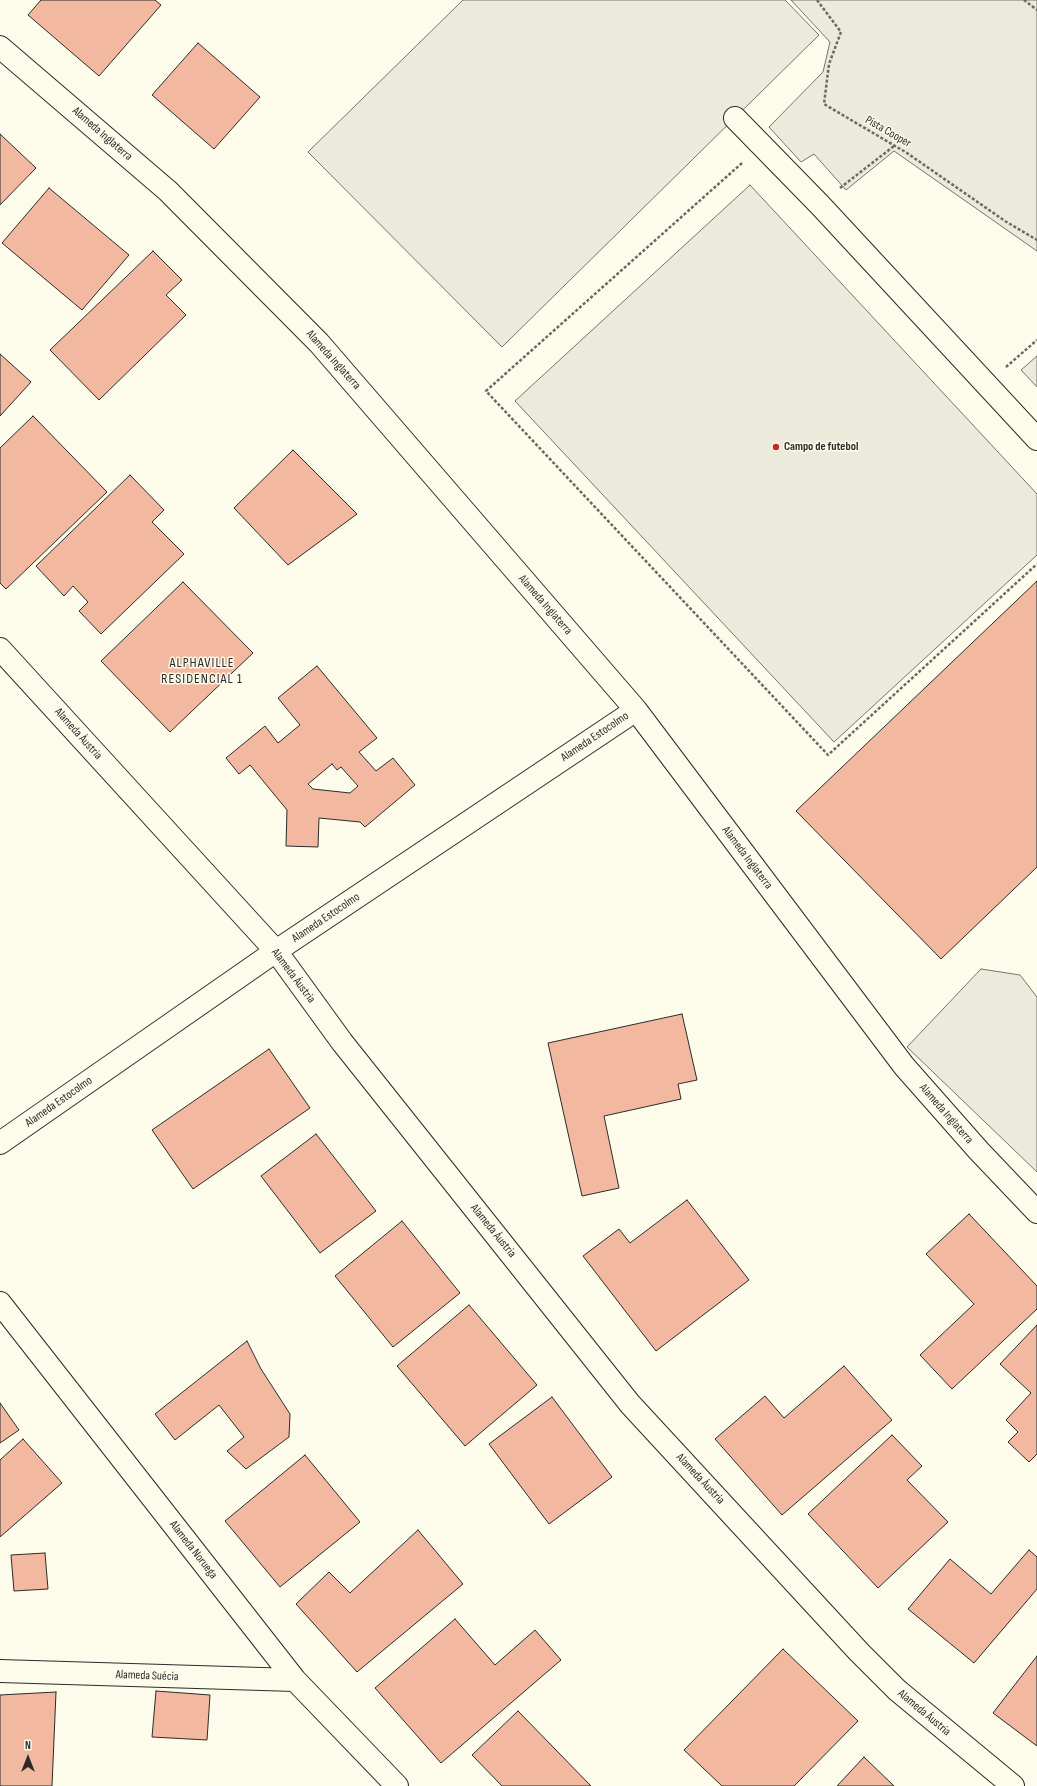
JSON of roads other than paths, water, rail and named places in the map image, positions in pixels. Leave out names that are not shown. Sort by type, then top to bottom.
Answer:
[{"type":"street","name":"Alameda Inglaterra","points":[[0,47],[168,191],[319,343],[636,710],[904,1066],[1037,1212]]},
{"type":"street","points":[[735,118],[820,205],[1037,439]]},
{"type":"street","name":"Alameda Áustria","points":[[0,649],[276,951],[347,1049],[630,1404],[859,1652],[897,1690],[1013,1786]]},
{"type":"street","name":"Alameda Estocolmo","points":[[0,1143],[276,951],[636,710]]},
{"type":"street","name":"Alameda Noruega","points":[[0,1303],[295,1680],[397,1786]]},
{"type":"street","name":"Alameda Suécia","points":[[0,1671],[295,1680]]},
{"type":"place","name":"Campo de futebol","points":[[776,447]]},
{"type":"district","name":"ALPHAVILLE RESIDENCIAL 1","points":[[202,672]]}]
